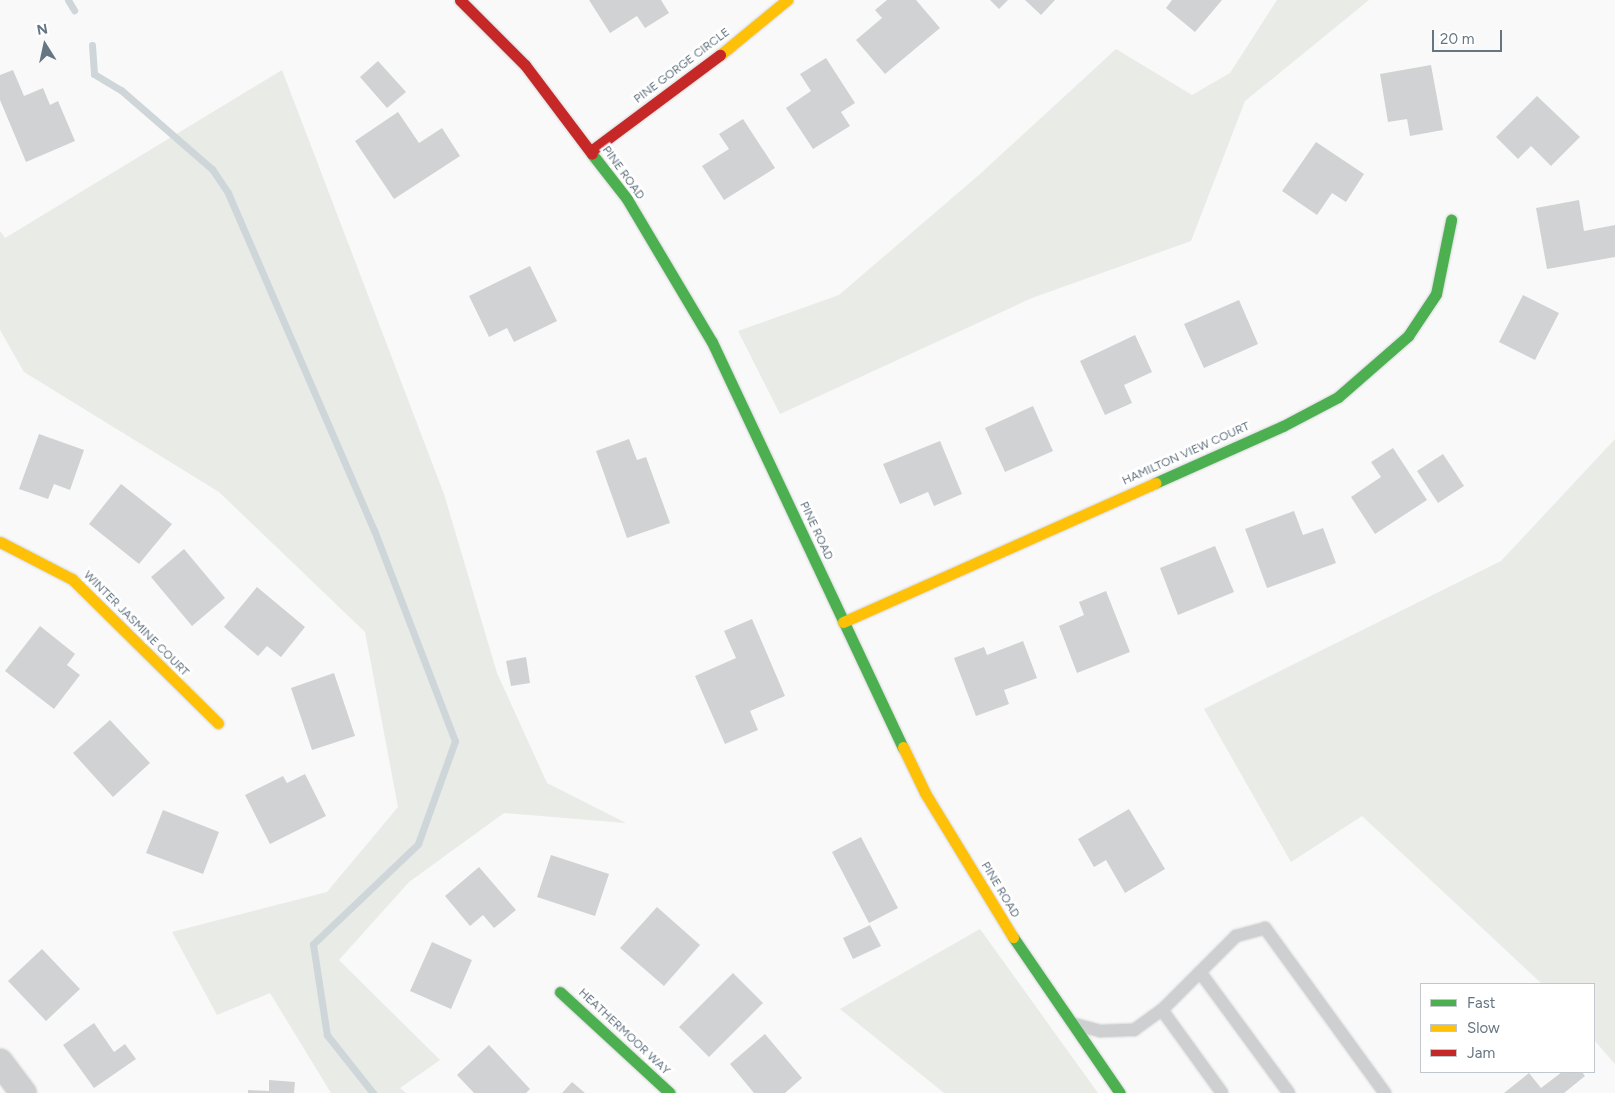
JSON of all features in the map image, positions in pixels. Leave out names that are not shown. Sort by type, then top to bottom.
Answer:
[{"type":"street","name":"PINE ROAD","points":[[460,0],[525,65],[627,199],[712,342],[924,793],[1036,974],[1120,1093]]},
{"type":"street","name":"PINE GORGE CIRCLE","points":[[591,151],[761,24],[787,0]]},
{"type":"street","name":"HAMILTON VIEW COURT","points":[[844,622],[1283,426],[1338,397],[1408,336],[1436,294],[1451,220]]},
{"type":"street","name":"WINTER JASMINE COURT","points":[[0,542],[72,579],[218,723]]},
{"type":"street","name":"HEATHERMOOR WAY","points":[[560,992],[670,1093]]},
{"type":"street","points":[[0,1062],[24,1093]]},
{"type":"lane","points":[[1070,1023],[1118,1032],[1134,1030],[1162,1010],[1236,936],[1265,928],[1385,1093]]},
{"type":"lane","points":[[1200,972],[1289,1093]]},
{"type":"lane","points":[[1162,1010],[1222,1093]]},
{"type":"shaded area","points":[[1277,0],[1369,0],[1245,101],[1191,241],[1032,298],[780,414],[738,331],[839,295],[980,174],[1116,49],[1192,95],[1230,73]]},
{"type":"shaded area","points":[[282,70],[444,494],[497,673],[547,783],[626,823],[504,813],[409,882],[339,960],[440,1060],[400,1088],[406,1093],[331,1093],[270,993],[217,1015],[172,932],[327,892],[398,807],[365,632],[219,492],[24,372],[0,330],[0,231],[5,238]]},
{"type":"shaded area","points":[[1615,439],[1615,1064],[1595,1041],[1595,983],[1541,983],[1362,816],[1291,862],[1204,709],[1501,561]]},
{"type":"shaded area","points":[[980,929],[1098,1093],[944,1093],[840,1009]]},
{"type":"building","points":[[589,0],[661,0],[669,13],[645,28],[637,16],[610,33]]},
{"type":"building","points":[[887,0],[916,0],[940,28],[885,74],[856,40],[882,18],[875,10]]},
{"type":"building","points":[[990,0],[1008,0],[999,9]]},
{"type":"building","points":[[1025,0],[1055,0],[1041,15]]},
{"type":"building","points":[[1172,0],[1222,0],[1195,32],[1166,8]]},
{"type":"building","points":[[826,58],[855,103],[841,112],[850,126],[813,149],[786,108],[811,91],[800,74]]},
{"type":"building","points":[[378,61],[406,92],[387,108],[360,77]]},
{"type":"building","points":[[1431,65],[1443,130],[1410,136],[1407,119],[1388,122],[1380,74]]},
{"type":"building","points":[[13,70],[24,96],[43,88],[50,105],[58,101],[75,141],[26,162],[0,100],[0,75]]},
{"type":"building","points":[[1537,96],[1580,137],[1551,166],[1531,146],[1518,159],[1496,137]]},
{"type":"building","points":[[398,112],[419,143],[442,128],[460,156],[394,199],[355,141]]},
{"type":"building","points":[[743,119],[775,168],[724,200],[702,166],[729,149],[719,134]]},
{"type":"building","points":[[1316,142],[1364,174],[1346,202],[1332,193],[1317,215],[1282,191]]},
{"type":"building","points":[[1579,200],[1584,231],[1615,225],[1615,257],[1547,269],[1536,208]]},
{"type":"building","points":[[530,266],[557,321],[514,342],[507,328],[489,337],[469,296]]},
{"type":"building","points":[[1523,295],[1559,313],[1535,360],[1499,342]]},
{"type":"building","points":[[1239,300],[1258,344],[1204,368],[1184,324]]},
{"type":"building","points":[[1135,335],[1152,372],[1124,385],[1132,403],[1105,415],[1080,361]]},
{"type":"building","points":[[1033,406],[1053,451],[1005,472],[985,428]]},
{"type":"building","points":[[39,434],[84,450],[70,490],[54,484],[48,499],[19,489]]},
{"type":"building","points":[[629,439],[637,460],[646,457],[670,523],[627,538],[596,451]]},
{"type":"building","points":[[940,441],[962,494],[934,506],[928,492],[900,504],[883,464]]},
{"type":"building","points":[[1393,448],[1427,500],[1375,534],[1351,497],[1381,477],[1371,462]]},
{"type":"building","points":[[1443,454],[1464,486],[1438,503],[1417,471]]},
{"type":"building","points":[[121,484],[172,524],[139,564],[89,524]]},
{"type":"building","points":[[1294,511],[1303,535],[1323,528],[1336,563],[1267,588],[1245,529]]},
{"type":"building","points":[[1215,546],[1234,592],[1178,615],[1160,568]]},
{"type":"building","points":[[184,549],[225,598],[192,626],[151,577]]},
{"type":"building","points":[[257,587],[305,627],[281,657],[267,646],[258,656],[224,627]]},
{"type":"building","points":[[1106,591],[1130,652],[1077,673],[1059,626],[1084,615],[1079,602]]},
{"type":"building","points":[[752,619],[785,696],[750,711],[758,730],[725,744],[695,676],[736,658],[724,631]]},
{"type":"building","points":[[40,626],[75,654],[67,665],[80,675],[54,709],[5,671]]},
{"type":"building","points":[[1023,641],[1037,678],[1004,690],[1009,704],[976,716],[954,658],[984,647],[987,655]]},
{"type":"building","points":[[526,657],[530,683],[511,686],[506,661]]},
{"type":"building","points":[[334,673],[355,736],[312,750],[291,688]]},
{"type":"building","points":[[110,720],[150,763],[113,797],[73,753]]},
{"type":"building","points":[[305,774],[326,816],[270,844],[245,795],[283,776],[287,783]]},
{"type":"building","points":[[1129,809],[1165,869],[1125,893],[1106,860],[1094,867],[1078,839]]},
{"type":"building","points":[[163,810],[219,832],[203,874],[146,853]]},
{"type":"building","points":[[861,837],[898,908],[869,923],[832,852]]},
{"type":"building","points":[[551,855],[609,874],[595,916],[537,897]]},
{"type":"building","points":[[479,867],[516,910],[494,928],[483,915],[470,926],[445,896]]},
{"type":"building","points":[[657,907],[700,945],[664,986],[620,948]]},
{"type":"building","points":[[870,925],[881,946],[853,959],[843,938]]},
{"type":"building","points":[[432,942],[472,960],[451,1009],[410,991]]},
{"type":"building","points":[[42,949],[80,989],[46,1021],[8,981]]},
{"type":"building","points":[[733,973],[763,1003],[709,1057],[679,1027]]},
{"type":"building","points":[[94,1023],[114,1052],[125,1044],[136,1059],[94,1088],[63,1045]]},
{"type":"building","points":[[765,1034],[802,1078],[785,1093],[754,1093],[730,1064]]},
{"type":"building","points":[[489,1045],[530,1089],[526,1093],[474,1093],[457,1075]]},
{"type":"building","points":[[1529,1073],[1541,1088],[1561,1073],[1583,1073],[1585,1076],[1564,1093],[1504,1093]]},
{"type":"building","points":[[269,1080],[295,1082],[294,1093],[248,1093],[248,1090],[269,1091]]},
{"type":"building","points":[[572,1082],[585,1093],[562,1093]]},
{"type":"waterway","points":[[68,0],[74,10]]},
{"type":"waterway","points":[[92,45],[94,74],[121,90],[212,169],[228,193],[374,530],[455,741],[418,844],[313,944],[327,1035],[373,1093]]},
{"type":"traffic: fast","points":[[592,154],[627,199],[712,342],[903,747]]},
{"type":"traffic: fast","points":[[1155,483],[1283,426],[1338,397],[1408,336],[1436,294],[1451,220]]},
{"type":"traffic: fast","points":[[1013,937],[1120,1093]]},
{"type":"traffic: fast","points":[[560,992],[670,1093]]},
{"type":"traffic: slow","points":[[720,55],[787,0]]},
{"type":"traffic: slow","points":[[843,622],[1155,483]]},
{"type":"traffic: slow","points":[[0,542],[72,579],[218,723]]},
{"type":"traffic: slow","points":[[903,747],[925,793],[1013,937]]},
{"type":"traffic: jam","points":[[460,0],[525,65],[592,154]]},
{"type":"traffic: jam","points":[[591,151],[720,55]]}]
